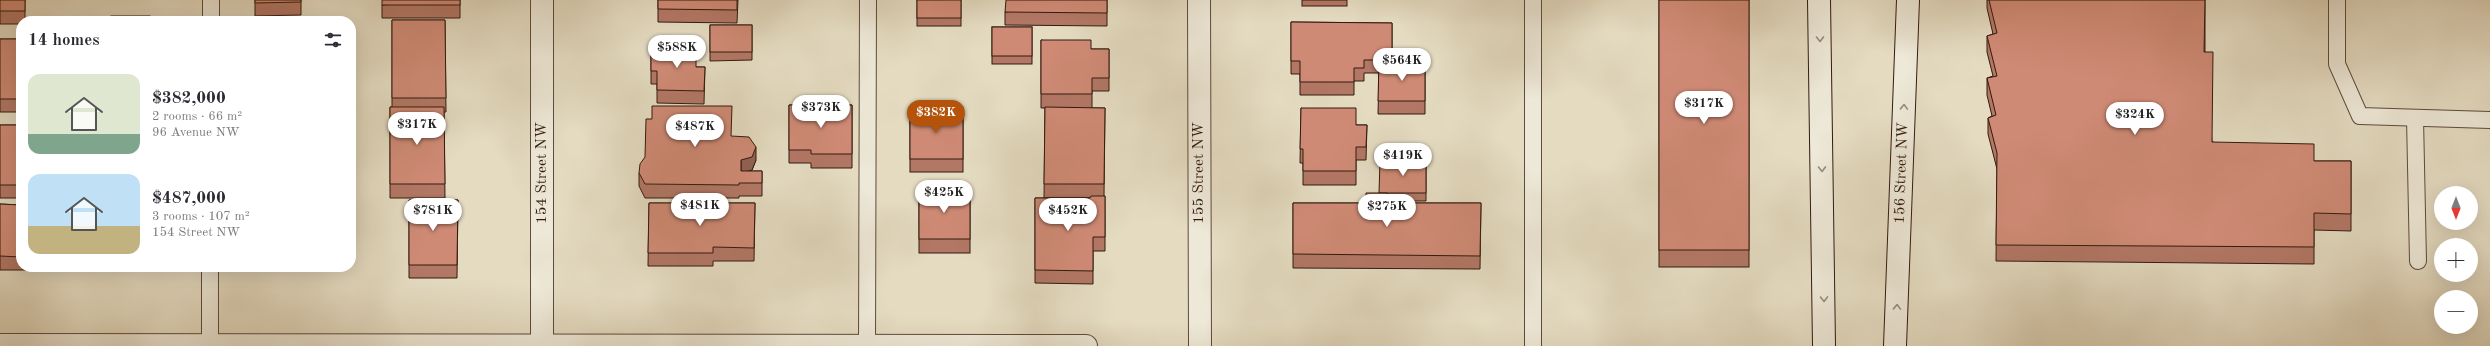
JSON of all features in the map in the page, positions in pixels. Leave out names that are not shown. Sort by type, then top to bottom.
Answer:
[{"type":"street","name":"154 Street NW","points":[[542,0],[542,345]]},
{"type":"street","name":"155 Street NW","points":[[1199,0],[1200,346]]},
{"type":"street","points":[[1819,0],[1824,346]]},
{"type":"street","name":"156 Street NW","points":[[1895,346],[1908,0]]},
{"type":"street","points":[[0,345],[1086,346]]},
{"type":"lane","points":[[211,0],[211,16]]},
{"type":"lane","points":[[867,346],[868,0]]},
{"type":"lane","points":[[1533,0],[1533,346]]},
{"type":"lane","points":[[2337,0],[2337,64],[2360,116],[2490,120]]},
{"type":"lane","points":[[2415,118],[2418,261]]},
{"type":"lane","points":[[210,272],[210,346]]},
{"type":"building","points":[[0,0],[25,0],[25,11],[0,11]]},
{"type":"building","points":[[255,0],[301,0],[301,2],[255,3]]},
{"type":"building","points":[[382,0],[460,0],[460,5],[382,5]]},
{"type":"building","points":[[658,0],[737,0],[737,10],[658,9]]},
{"type":"building","points":[[917,0],[961,0],[961,18],[917,18]]},
{"type":"building","points":[[1006,0],[1107,0],[1107,13],[1005,12]]},
{"type":"building","points":[[1659,0],[1749,0],[1749,250],[1659,250]]},
{"type":"building","points":[[1989,0],[2205,0],[2204,52],[2213,52],[2212,142],[2314,144],[2314,161],[2351,161],[2351,214],[2314,213],[2314,247],[1996,245],[1997,153],[1988,118],[1996,115],[1987,78],[1997,76],[1987,36],[1997,33]]},
{"type":"building","points":[[392,20],[445,20],[446,98],[392,98]]},
{"type":"building","points":[[1291,22],[1392,23],[1392,60],[1364,60],[1364,68],[1354,68],[1354,82],[1300,82],[1300,61],[1291,61]]},
{"type":"building","points":[[710,25],[752,25],[752,52],[710,52]]},
{"type":"building","points":[[992,27],[1032,27],[1032,56],[992,56]]},
{"type":"building","points":[[0,39],[16,39],[16,99],[0,99]]},
{"type":"building","points":[[1041,40],[1091,40],[1091,49],[1109,49],[1109,78],[1092,78],[1092,94],[1041,94]]},
{"type":"building","points":[[651,46],[696,47],[696,67],[705,67],[704,91],[657,90],[657,71],[651,71]]},
{"type":"building","points":[[1379,62],[1425,62],[1425,101],[1378,101]]},
{"type":"building","points":[[789,105],[852,105],[852,154],[811,154],[811,150],[789,150]]},
{"type":"building","points":[[652,106],[732,106],[731,136],[749,137],[756,147],[752,157],[741,160],[741,171],[762,171],[762,183],[739,183],[739,185],[645,184],[639,173],[640,164],[645,157],[646,119],[652,119]]},
{"type":"building","points":[[390,107],[444,107],[445,184],[390,184]]},
{"type":"building","points":[[1045,107],[1105,108],[1104,184],[1044,184]]},
{"type":"building","points":[[910,108],[963,108],[963,159],[910,159]]},
{"type":"building","points":[[1301,108],[1356,108],[1356,125],[1367,125],[1366,147],[1356,147],[1356,171],[1303,171],[1303,149],[1300,149]]},
{"type":"building","points":[[0,125],[16,125],[16,185],[0,185]]},
{"type":"building","points":[[1380,161],[1426,161],[1426,193],[1379,193]]},
{"type":"building","points":[[919,190],[970,190],[970,239],[919,239]]},
{"type":"building","points":[[1366,193],[1387,193],[1387,203],[1481,203],[1480,256],[1293,254],[1293,203],[1366,203]]},
{"type":"building","points":[[1091,196],[1105,196],[1105,237],[1093,237],[1093,271],[1035,270],[1035,198],[1090,198]]},
{"type":"building","points":[[409,200],[458,200],[457,265],[409,265]]},
{"type":"building","points":[[649,203],[755,203],[754,248],[713,247],[713,253],[648,253]]},
{"type":"building","points":[[0,204],[16,205],[16,257],[0,256]]}]
